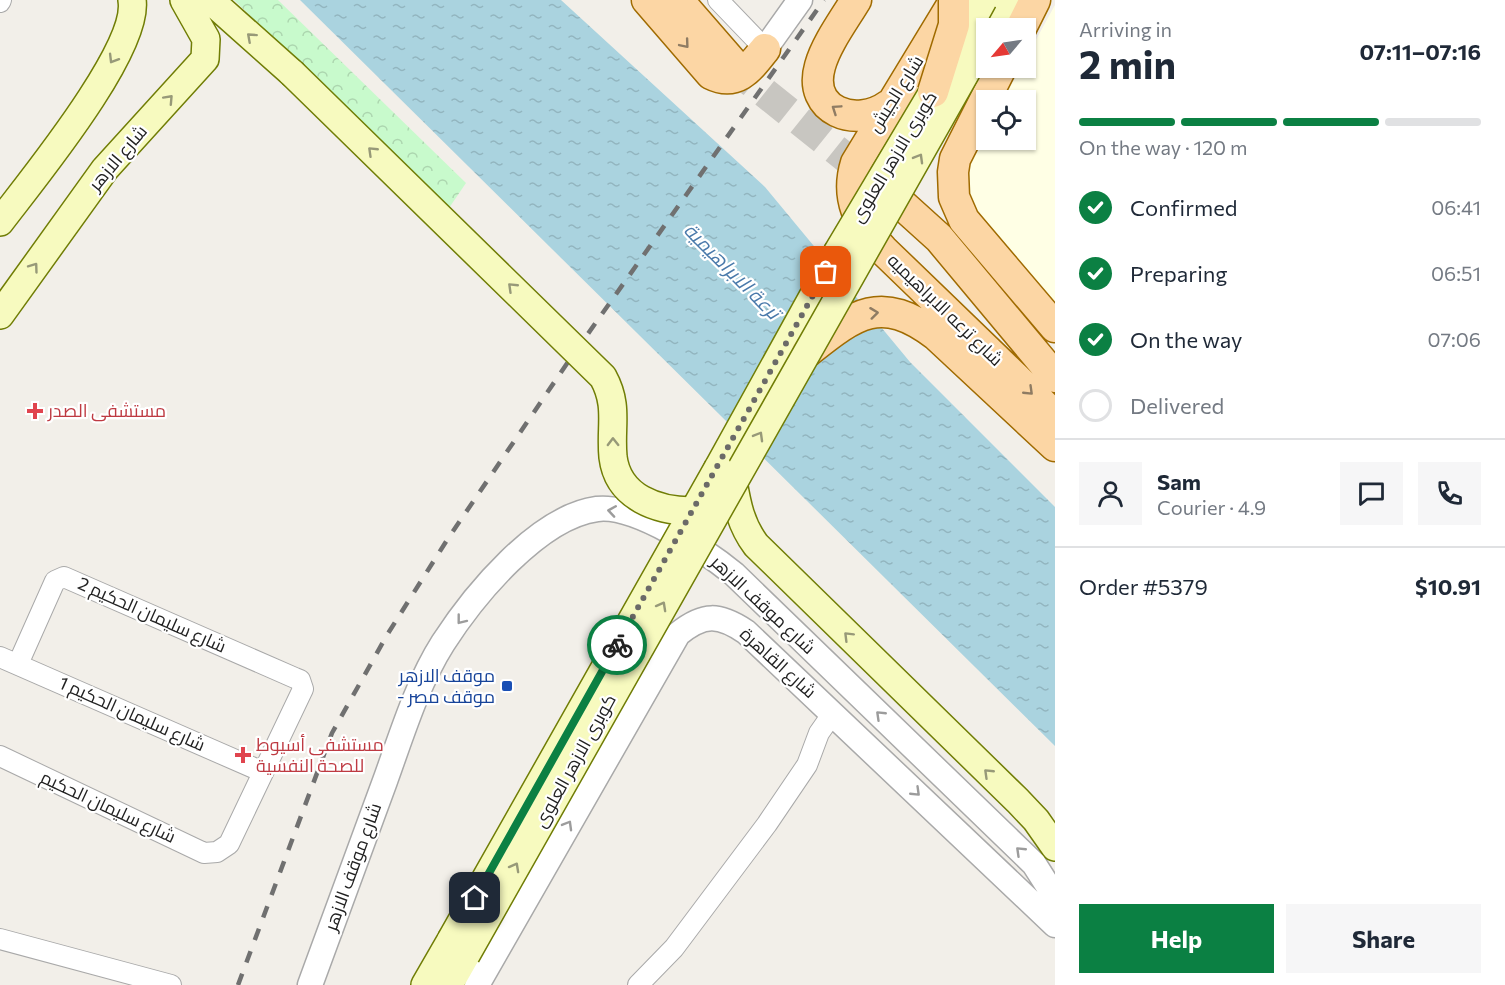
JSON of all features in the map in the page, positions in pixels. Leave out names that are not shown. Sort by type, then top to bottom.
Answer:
[{"type":"main road","name":"شارع الازهر","points":[[0,315],[105,169],[205,59],[206,39],[184,0]]},
{"type":"main road","points":[[210,0],[292,73],[603,377],[614,406],[613,460],[618,474],[635,495],[651,506],[674,511],[692,511]]},
{"type":"main road","points":[[647,0],[711,74],[720,79],[730,79],[743,74],[747,54]]},
{"type":"main road","points":[[678,0],[747,54]]},
{"type":"main road","points":[[701,0],[747,54]]},
{"type":"main road","points":[[933,92],[954,25],[954,0]]},
{"type":"main road","name":"شارع الجيش","points":[[871,182],[851,178],[856,163],[954,0]]},
{"type":"main road","name":"كوبرى الازهر العلوى","points":[[458,947],[692,511],[837,253],[933,92],[983,0]]},
{"type":"main road","points":[[996,18],[1006,0]]},
{"type":"main road","points":[[1026,18],[1035,0]]},
{"type":"main road","points":[[855,1],[820,65],[820,90],[834,110],[848,116],[863,117],[877,114],[889,105]]},
{"type":"main road","points":[[0,222],[63,138],[92,94],[121,45],[132,2]]},
{"type":"main road","name":"كوبرى الازهر العلوى","points":[[458,947],[733,481],[976,54]]},
{"type":"main road","points":[[906,79],[930,68],[944,66],[957,72],[966,82],[972,123]]},
{"type":"main road","points":[[996,78],[955,159],[953,184],[956,202],[964,220],[1055,327]]},
{"type":"main road","points":[[871,182],[944,219],[1055,351]]},
{"type":"main road","points":[[871,182],[939,238],[1055,377]]},
{"type":"main road","name":"شارع ترعه الابراهيميه","points":[[871,182],[855,210],[871,238],[1055,416]]},
{"type":"main road","points":[[807,352],[855,317],[886,312],[916,321],[985,379],[1055,446]]},
{"type":"main road","points":[[733,481],[738,510],[745,530],[756,545],[1036,820],[1055,847]]},
{"type":"main road","points":[[425,985],[458,947]]},
{"type":"main road","points":[[449,985],[458,947]]},
{"type":"street","points":[[718,0],[747,54],[800,0]]},
{"type":"street","name":"شارع موقف الازهر","points":[[309,985],[366,866],[416,699],[442,666],[448,636],[519,551],[550,527],[571,515],[599,508],[619,511],[641,519],[686,540],[734,574],[1034,864],[1055,897]]},
{"type":"street","name":"شارع سليمان الحكيم 2","points":[[9,660],[55,581],[64,577],[300,681],[303,688],[263,772]]},
{"type":"street","name":"شارع القاهرة","points":[[477,985],[678,634],[692,622],[707,617],[729,620],[746,632],[1055,926]]},
{"type":"street","name":"شارع سليمان الحكيم 1","points":[[9,660],[263,772]]},
{"type":"street","points":[[638,985],[680,941],[767,824],[807,765],[819,733],[833,713]]},
{"type":"street","name":"شارع سليمان الحكيم","points":[[0,756],[204,853],[217,852],[229,844],[263,772]]},
{"type":"street","points":[[0,939],[171,985]]},
{"type":"shaded area","points":[[1055,5],[1055,313],[969,207],[968,167],[976,150],[1036,150],[1036,90],[1008,90],[1015,78],[1036,78],[1036,40]]},
{"type":"green space","points":[[234,0],[278,0],[466,183],[449,208]]},
{"type":"water","name":"ترعة الابراهيمية","points":[[300,0],[561,0],[765,187],[910,362],[1055,507],[1055,746]]},
{"type":"tunnel","points":[[732,62],[750,81],[875,181]]},
{"type":"railway","points":[[238,985],[332,733],[387,635],[447,540],[568,362],[824,0]]},
{"type":"way so far","points":[[617,645],[826,272]]},
{"type":"place","name":"مستشفى الصدر","points":[[35,411]]},
{"type":"place","name":"موقف الازهر - موقف مصر","points":[[507,686]]},
{"type":"place","name":"مستشفى أسيوط للصحة النفسية","points":[[243,755]]},
{"type":"route","points":[[475,898],[617,645]]}]
